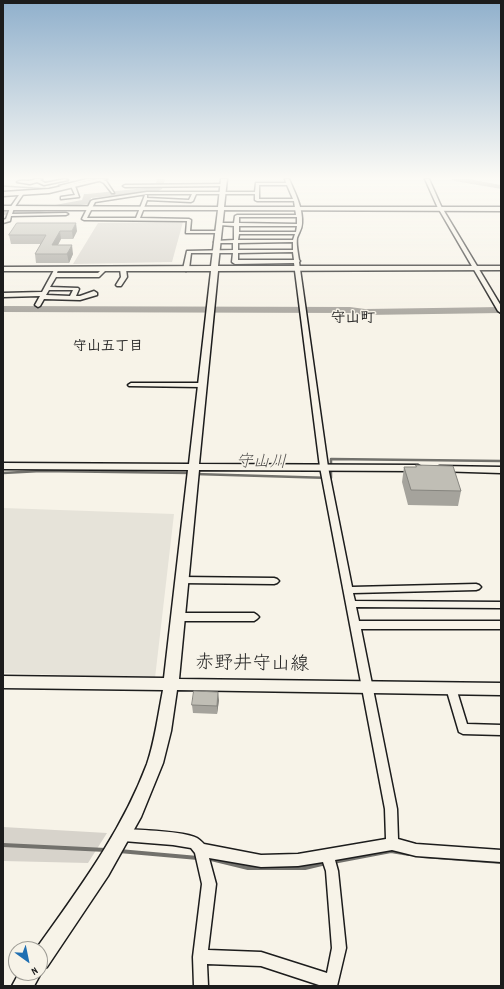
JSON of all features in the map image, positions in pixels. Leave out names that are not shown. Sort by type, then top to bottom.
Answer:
[{"type":"street","points":[[189,225],[188,232],[236,225]]},
{"type":"street","points":[[237,225],[235,262],[298,265],[501,268]]},
{"type":"street","points":[[300,225],[295,241],[295,251],[324,467],[369,688],[391,809],[392,844]]},
{"type":"street","points":[[451,225],[501,311]]},
{"type":"street","points":[[48,948],[102,870],[123,835],[155,763],[163,731],[171,684],[181,580],[195,467],[201,385],[215,268],[218,228]]},
{"type":"street","points":[[236,233],[297,233]]},
{"type":"street","points":[[216,242],[295,241]]},
{"type":"street","points":[[186,269],[189,252],[295,251]]},
{"type":"street","points":[[3,269],[56,272],[104,269],[186,269],[298,265]]},
{"type":"street","points":[[120,285],[124,277],[123,269]]},
{"type":"street","points":[[38,305],[56,272]]},
{"type":"street","points":[[46,288],[76,289],[72,298]]},
{"type":"street","points":[[3,295],[80,298],[95,294],[94,293]]},
{"type":"street","points":[[131,385],[201,385]]},
{"type":"street","points":[[3,466],[324,467],[501,470]]},
{"type":"street","points":[[181,580],[274,581]]},
{"type":"street","points":[[349,590],[415,587],[476,587]]},
{"type":"street","points":[[352,604],[501,605]]},
{"type":"street","points":[[177,617],[254,617]]},
{"type":"street","points":[[356,625],[501,625]]},
{"type":"street","name":"赤野井守山線","points":[[3,682],[501,689]]},
{"type":"street","points":[[451,688],[463,729],[501,730]]},
{"type":"street","points":[[123,835],[173,839],[194,843],[202,855],[208,884],[200,957],[201,986]]},
{"type":"street","points":[[202,855],[261,861],[298,860],[329,862],[392,844],[416,850],[501,856]]},
{"type":"street","points":[[200,957],[261,959],[332,982],[340,948],[329,862]]},
{"type":"shaded area","points":[[97,225],[182,225],[172,262],[73,264]]},
{"type":"shaded area","points":[[3,508],[174,514],[155,678],[3,673]]},
{"type":"shaded area","points":[[3,827],[107,833],[88,863],[3,861]]},
{"type":"building","points":[[16,225],[75,225],[72,231],[60,231],[52,245],[72,245],[67,254],[35,254],[46,235],[9,235]]},
{"type":"building","points":[[416,465],[453,466],[461,491],[411,490],[404,467],[416,467]]},
{"type":"building","points":[[194,691],[218,692],[217,706],[192,705]]},
{"type":"waterway","points":[[3,309],[350,310],[365,312],[501,310]]},
{"type":"waterway","name":"守山川","points":[[195,474],[331,478],[331,459],[501,461]]},
{"type":"waterway","name":"守山川","points":[[3,473],[41,471],[190,473]]},
{"type":"waterway","points":[[3,845],[106,850]]},
{"type":"waterway","points":[[119,851],[198,858]]},
{"type":"waterway","points":[[333,862],[391,851],[409,854]]},
{"type":"waterway","points":[[422,856],[501,862]]},
{"type":"waterway","points":[[207,858],[248,868],[305,868],[326,863]]},
{"type":"district","name":"守山町","points":[[353,320]]},
{"type":"district","name":"守山五丁目","points":[[108,348]]}]
